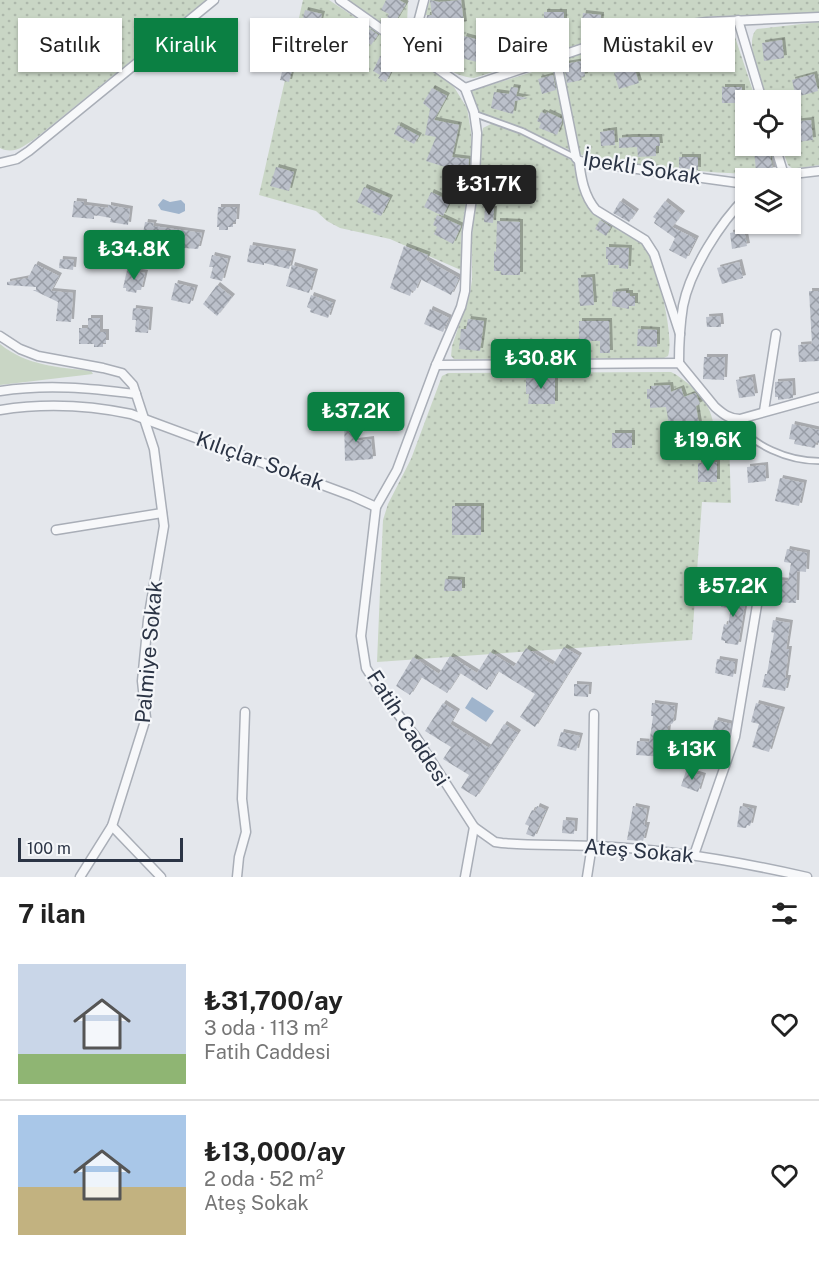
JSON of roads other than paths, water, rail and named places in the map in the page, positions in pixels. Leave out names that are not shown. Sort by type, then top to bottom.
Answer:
[{"type":"street","points":[[0,163],[17,159],[29,151],[214,0]]},
{"type":"street","points":[[340,0],[381,29]]},
{"type":"street","points":[[419,18],[424,0]]},
{"type":"street","points":[[569,54],[634,31],[738,20],[788,20],[819,17]]},
{"type":"street","points":[[738,20],[759,90]]},
{"type":"street","points":[[442,72],[465,88],[514,72]]},
{"type":"street","points":[[559,72],[584,188],[596,210],[645,240],[649,245],[680,334]]},
{"type":"street","name":"Fatih Caddesi","points":[[465,88],[475,114],[477,140],[475,178],[467,232],[465,291],[461,307],[436,364],[397,470],[376,507],[361,636],[366,668],[420,744],[474,827]]},
{"type":"street","name":"İpekli Sokak","points":[[577,160],[735,182]]},
{"type":"street","points":[[801,174],[819,171]]},
{"type":"street","points":[[735,210],[696,269],[688,286],[683,306],[679,363],[715,407],[721,413],[734,419],[819,397]]},
{"type":"street","points":[[764,411],[776,334]]},
{"type":"street","points":[[0,336],[20,349],[38,356],[114,370],[129,379],[136,394]]},
{"type":"street","points":[[436,364],[679,363]]},
{"type":"street","points":[[0,391],[42,386],[79,386],[136,394]]},
{"type":"street","name":"Palmiye Sokak","points":[[80,877],[112,826],[146,718],[142,681],[147,620],[164,526],[154,449],[136,394]]},
{"type":"street","name":"Kılıçlar Sokak","points":[[0,410],[23,406],[70,406],[112,410],[143,417],[376,507]]},
{"type":"street","points":[[56,530],[162,513]]},
{"type":"street","points":[[694,855],[735,737],[762,575]]},
{"type":"street","points":[[237,877],[239,857],[246,832],[242,799],[245,712]]},
{"type":"street","points":[[587,877],[592,845],[594,714]]},
{"type":"street","points":[[112,826],[161,877]]},
{"type":"street","points":[[465,877],[474,827]]},
{"type":"street","name":"Ateş Sokak","points":[[474,827],[495,842],[592,845],[674,852],[807,877]]},
{"type":"lane","name":"İpekli Sokak","points":[[475,114],[522,131],[577,160]]},
{"type":"lane","points":[[734,419],[745,432],[767,447],[797,460],[819,462]]},
{"type":"water","points":[[163,199],[170,202],[181,200],[185,204],[185,211],[179,214],[161,210],[158,205]]},
{"type":"water","points":[[472,697],[494,711],[486,722],[465,708]]}]
